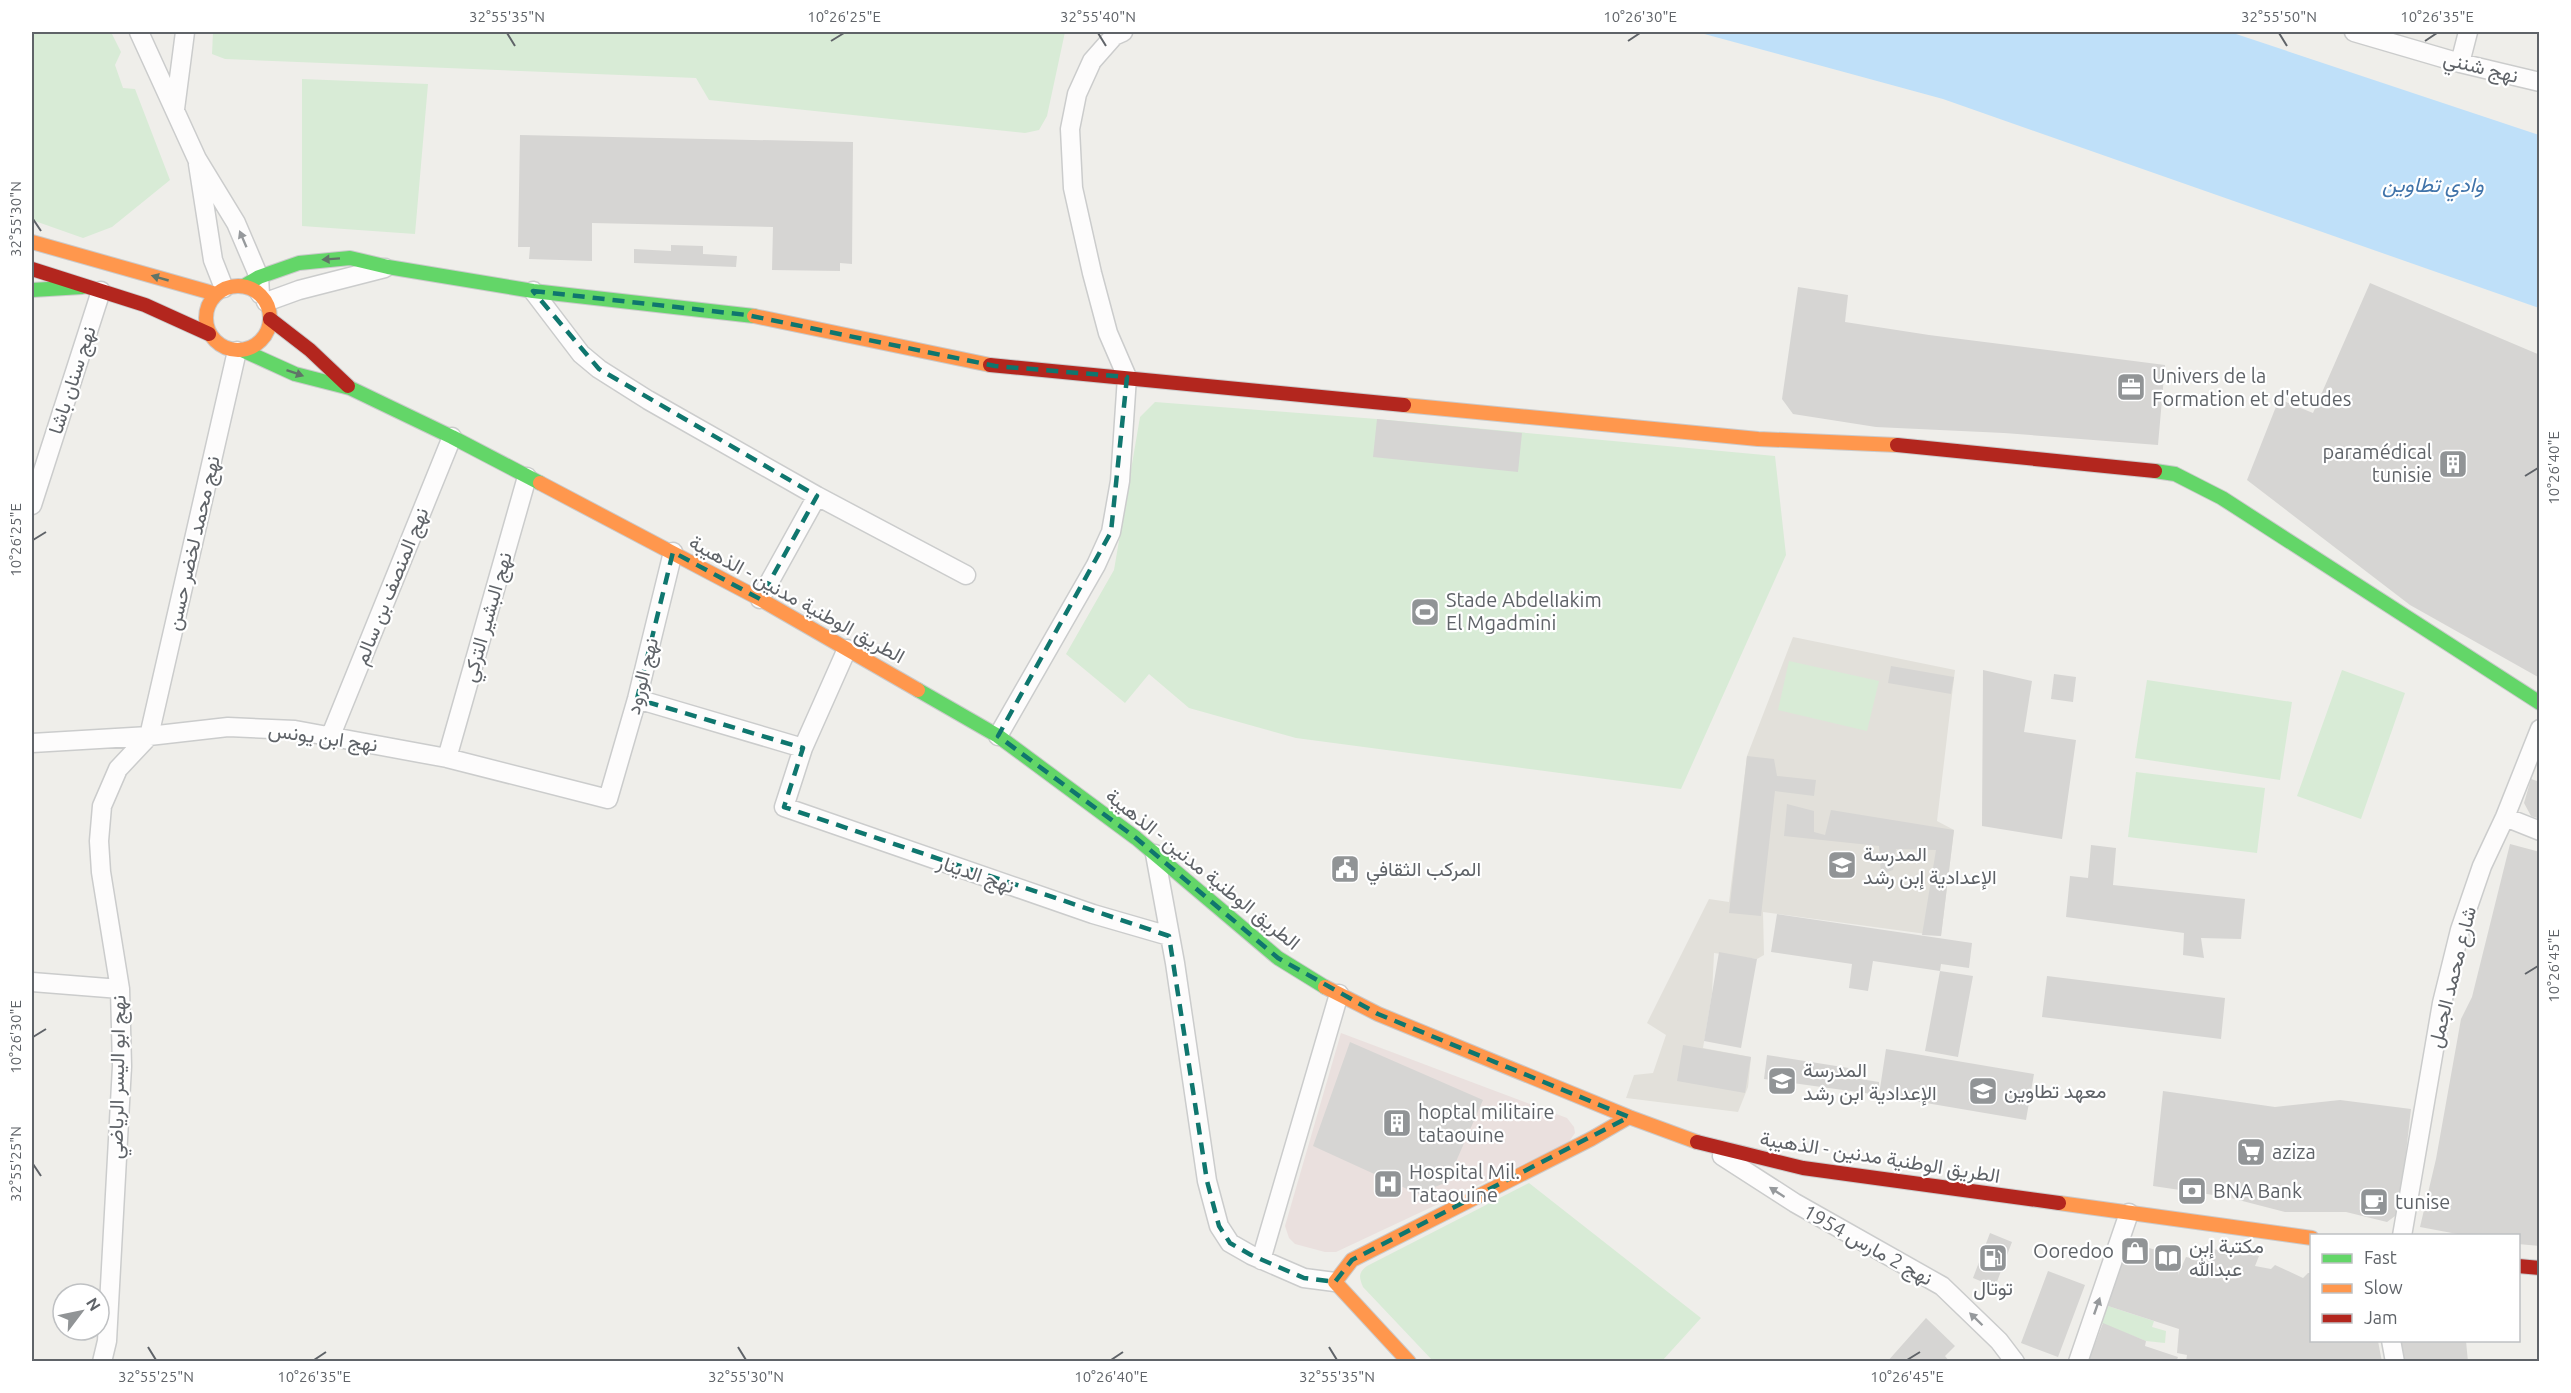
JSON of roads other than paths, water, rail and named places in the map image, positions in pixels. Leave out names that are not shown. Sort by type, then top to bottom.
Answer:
[{"type":"main road","points":[[32,242],[220,291],[260,296],[299,263],[350,258],[388,267],[534,291],[747,315],[995,366],[1758,439],[1887,444],[2175,474],[2222,498],[2540,703]]},
{"type":"main road","points":[[32,269],[145,305],[209,334]]},
{"type":"main road","points":[[32,290],[95,289]]},
{"type":"main road","points":[[220,291],[207,308],[206,325],[209,334],[216,343],[226,348],[240,350],[251,348],[265,336],[260,296]]},
{"type":"main road","name":"الطريق الوطنية مدنين - الذهيبة","points":[[260,296],[310,350],[350,388]]},
{"type":"main road","name":"الطريق الوطنية مدنين - الذهيبة","points":[[240,350],[295,374],[350,388],[452,437],[760,599],[998,736],[1155,854],[1278,958],[1378,1014],[1629,1117],[1706,1145],[1803,1168],[2310,1238]]},
{"type":"main road","points":[[1409,1362],[1335,1282],[1352,1260],[1592,1139],[1629,1117]]},
{"type":"main road","points":[[2520,1266],[2540,1269]]},
{"type":"street","points":[[139,32],[197,159],[236,223],[260,296],[299,290],[388,267]]},
{"type":"street","points":[[175,109],[185,32]]},
{"type":"street","points":[[998,736],[1096,565],[1111,532],[1120,481],[1127,377],[1108,333],[1092,273],[1073,188],[1070,129],[1077,94],[1092,61],[1114,36],[1123,32]]},
{"type":"street","name":"نهج شنني","points":[[2354,32],[2460,63],[2540,82]]},
{"type":"street","points":[[2460,63],[2468,32]]},
{"type":"street","points":[[197,159],[220,291]]},
{"type":"street","name":"نهج سنان باشا","points":[[32,505],[95,289]]},
{"type":"street","points":[[534,291],[582,354],[599,369],[648,400],[817,496],[966,575]]},
{"type":"street","name":"نهج محمد لخضر حسن","points":[[150,736],[240,350]]},
{"type":"street","name":"نهج المنصف بن سالم","points":[[331,735],[452,437]]},
{"type":"street","name":"نهج البشير التركي","points":[[447,758],[527,477]]},
{"type":"street","points":[[760,599],[817,496]]},
{"type":"street","name":"نهج الورود","points":[[609,800],[637,699],[673,552]]},
{"type":"street","points":[[637,699],[803,748],[847,649]]},
{"type":"street","name":"نهج ابن يونس","points":[[32,743],[150,736],[228,727],[294,730],[447,758],[609,800]]},
{"type":"street","name":"شارع محمد الجمل","points":[[2402,1234],[2440,1014],[2460,930],[2482,866],[2505,817],[2540,729]]},
{"type":"street","name":"نهج ابو اليسر الرياضي","points":[[102,1362],[108,1330],[122,1066],[120,988],[101,872],[99,841],[102,806],[118,769],[150,736]]},
{"type":"street","name":"نهج الدينار","points":[[803,748],[784,807],[1067,905],[1169,936]]},
{"type":"street","points":[[2505,817],[2540,831]]},
{"type":"street","points":[[1155,854],[1207,1181],[1219,1226],[1230,1243],[1261,1260],[1304,1278],[1335,1282]]},
{"type":"street","points":[[32,982],[120,988]]},
{"type":"street","points":[[1261,1260],[1339,994]]},
{"type":"street","name":"نهج 2 مارس 1954","points":[[1706,1145],[1795,1203],[1942,1286],[2000,1341],[2015,1362]]},
{"type":"street","points":[[2078,1362],[2129,1213]]},
{"type":"street","points":[[2391,1342],[2395,1362]]},
{"type":"water","name":"وادي تطاوين","points":[[1697,32],[2230,32],[2539,135],[2539,308],[1943,99]]},
{"type":"place","name":"Univers de la Formation et d'etudes","points":[[2131,387]]},
{"type":"place","name":"paramédical tunisie","points":[[2453,464]]},
{"type":"place","name":"Stade Abdelاakim El Mgadmini","points":[[1425,612]]},
{"type":"place","name":"المدرسة الإعدادية إبن رشد","points":[[1842,865]]},
{"type":"place","name":"المركب الثقافي","points":[[1345,869]]},
{"type":"place","name":"المدرسة الإعدادية ابن رشد","points":[[1782,1081]]},
{"type":"place","name":"معهد تطاوين","points":[[1983,1091]]},
{"type":"place","name":"hoptal militaire tataouine","points":[[1397,1123]]},
{"type":"place","name":"aziza","points":[[2251,1152]]},
{"type":"place","name":"Hospital Mil. Tataouine","points":[[1388,1184]]},
{"type":"place","name":"BNA Bank","points":[[2192,1191]]},
{"type":"place","name":"tunise","points":[[2374,1202]]},
{"type":"place","name":"Ooredoo","points":[[2135,1251]]},
{"type":"place","name":"توتال","points":[[1993,1258]]},
{"type":"place","name":"مكتبة إبن عبدالله","points":[[2168,1258]]}]
